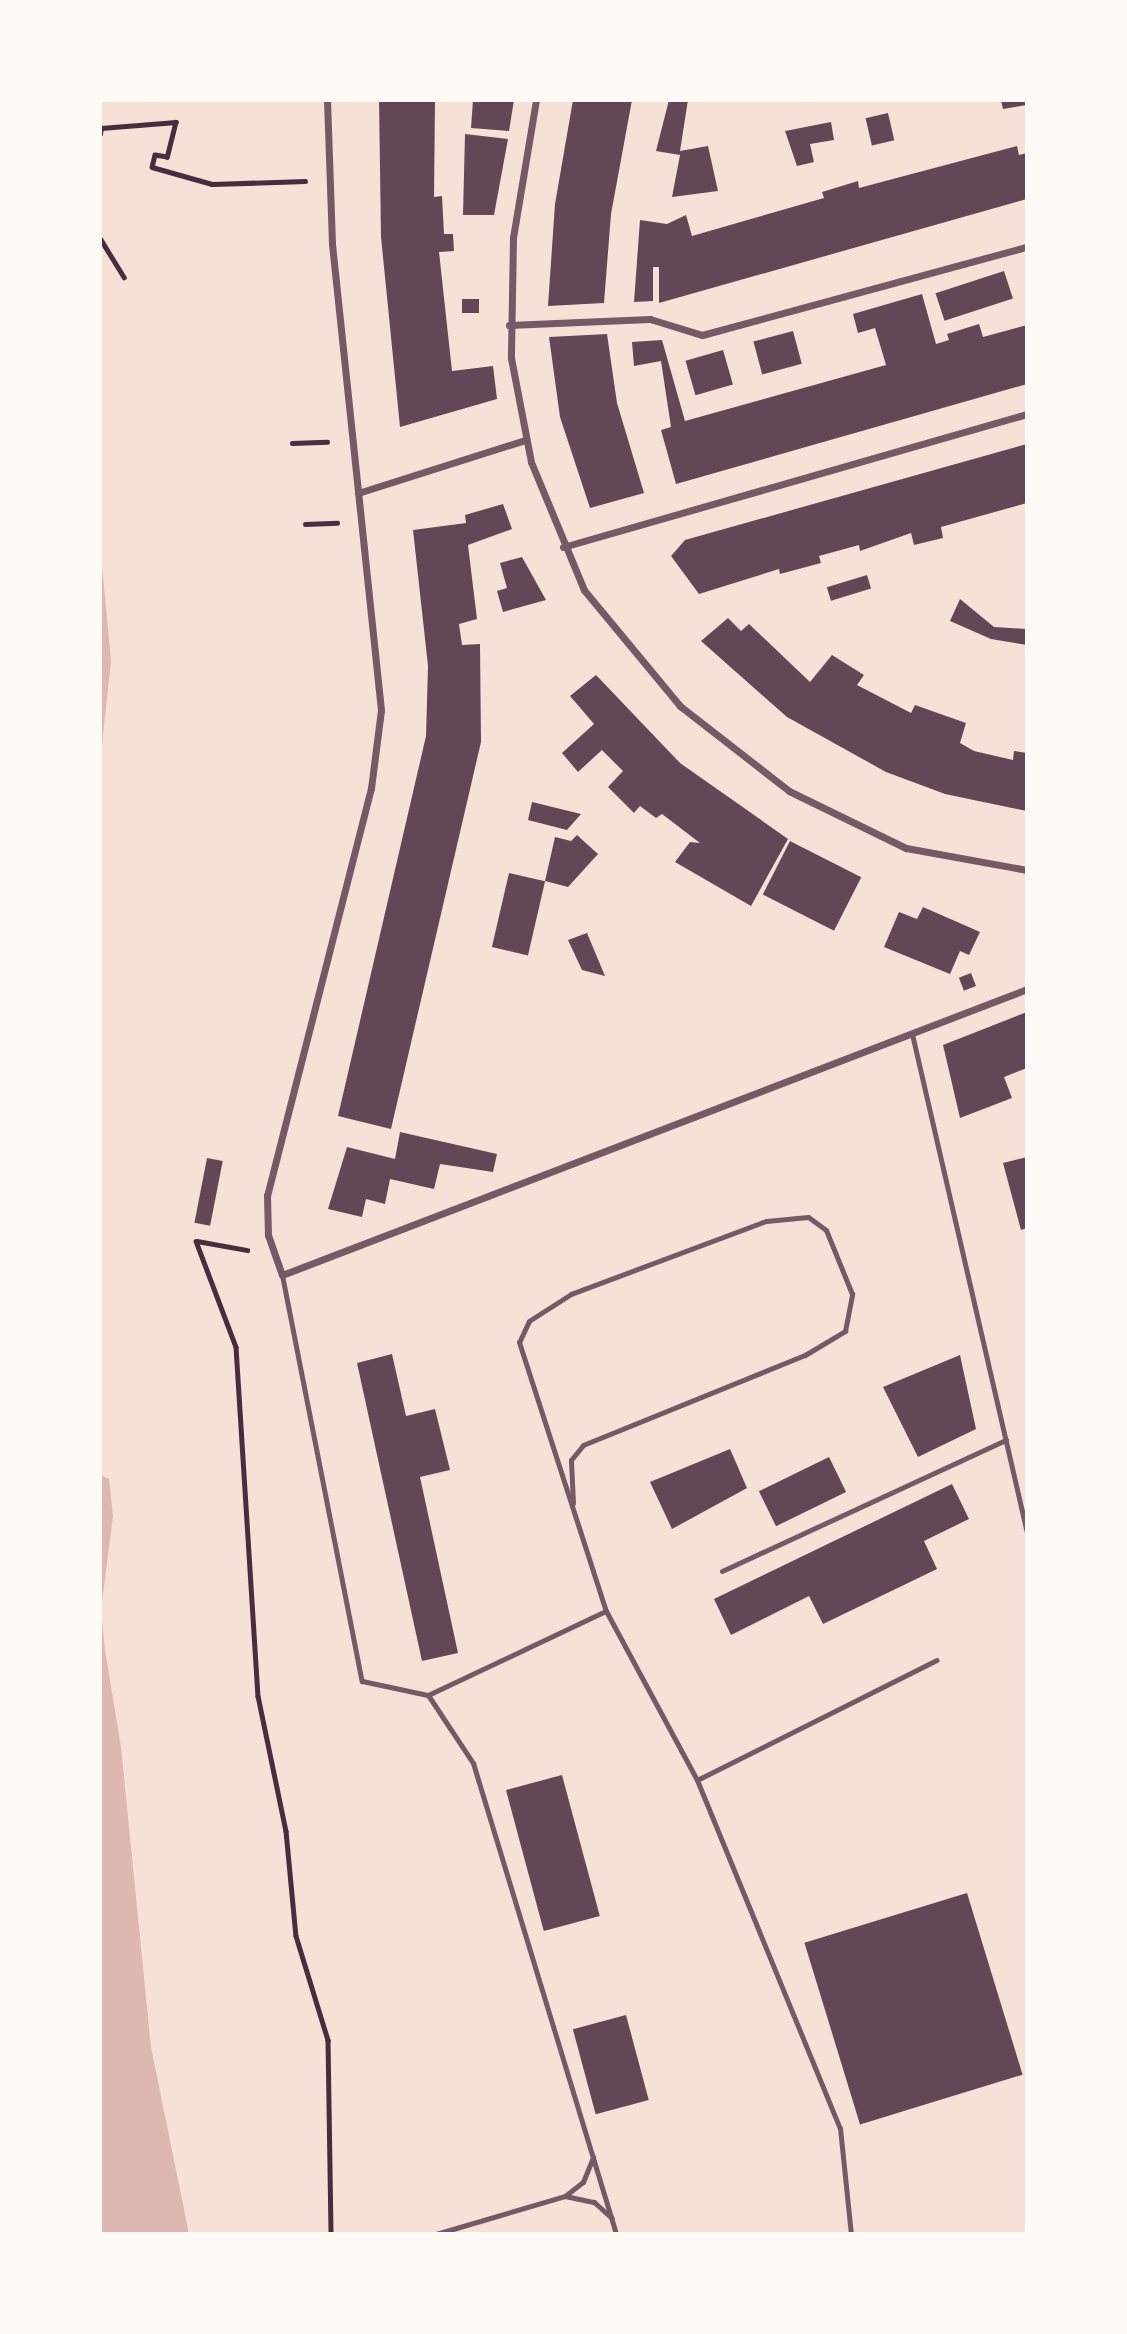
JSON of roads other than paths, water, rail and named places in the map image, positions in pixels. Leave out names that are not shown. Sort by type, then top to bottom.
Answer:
[{"type":"street","points":[[327,100],[327,180],[352,440],[379,662],[379,736],[267,1195],[271,1249],[282,1275],[1027,989]]},
{"type":"street","points":[[536,100],[513,238],[509,325],[526,440],[563,548],[594,605],[639,663],[757,770],[875,837],[965,862],[1027,870]]},
{"type":"street","points":[[509,325],[650,319],[702,335],[1027,247]]},
{"type":"street","points":[[563,548],[1027,414]]},
{"type":"street","points":[[358,493],[526,440]]},
{"type":"lane","points":[[912,1034],[1027,1532]]},
{"type":"lane","points":[[573,1503],[571,1460],[583,1445],[805,1355],[845,1331],[852,1319],[852,1294],[826,1230],[808,1217],[766,1221],[571,1294],[529,1321],[519,1342],[521,1362],[573,1503],[606,1611],[696,1780],[840,2128],[851,2234]]},
{"type":"lane","points":[[282,1275],[362,1681],[428,1695],[606,1611]]},
{"type":"lane","points":[[722,1571],[1006,1440]]},
{"type":"lane","points":[[696,1780],[937,1660]]},
{"type":"lane","points":[[428,1695],[473,1763],[614,2220],[616,2234]]},
{"type":"lane","points":[[436,2234],[565,2196],[583,2182],[593,2157]]},
{"type":"lane","points":[[565,2196],[594,2202],[614,2220]]}]
